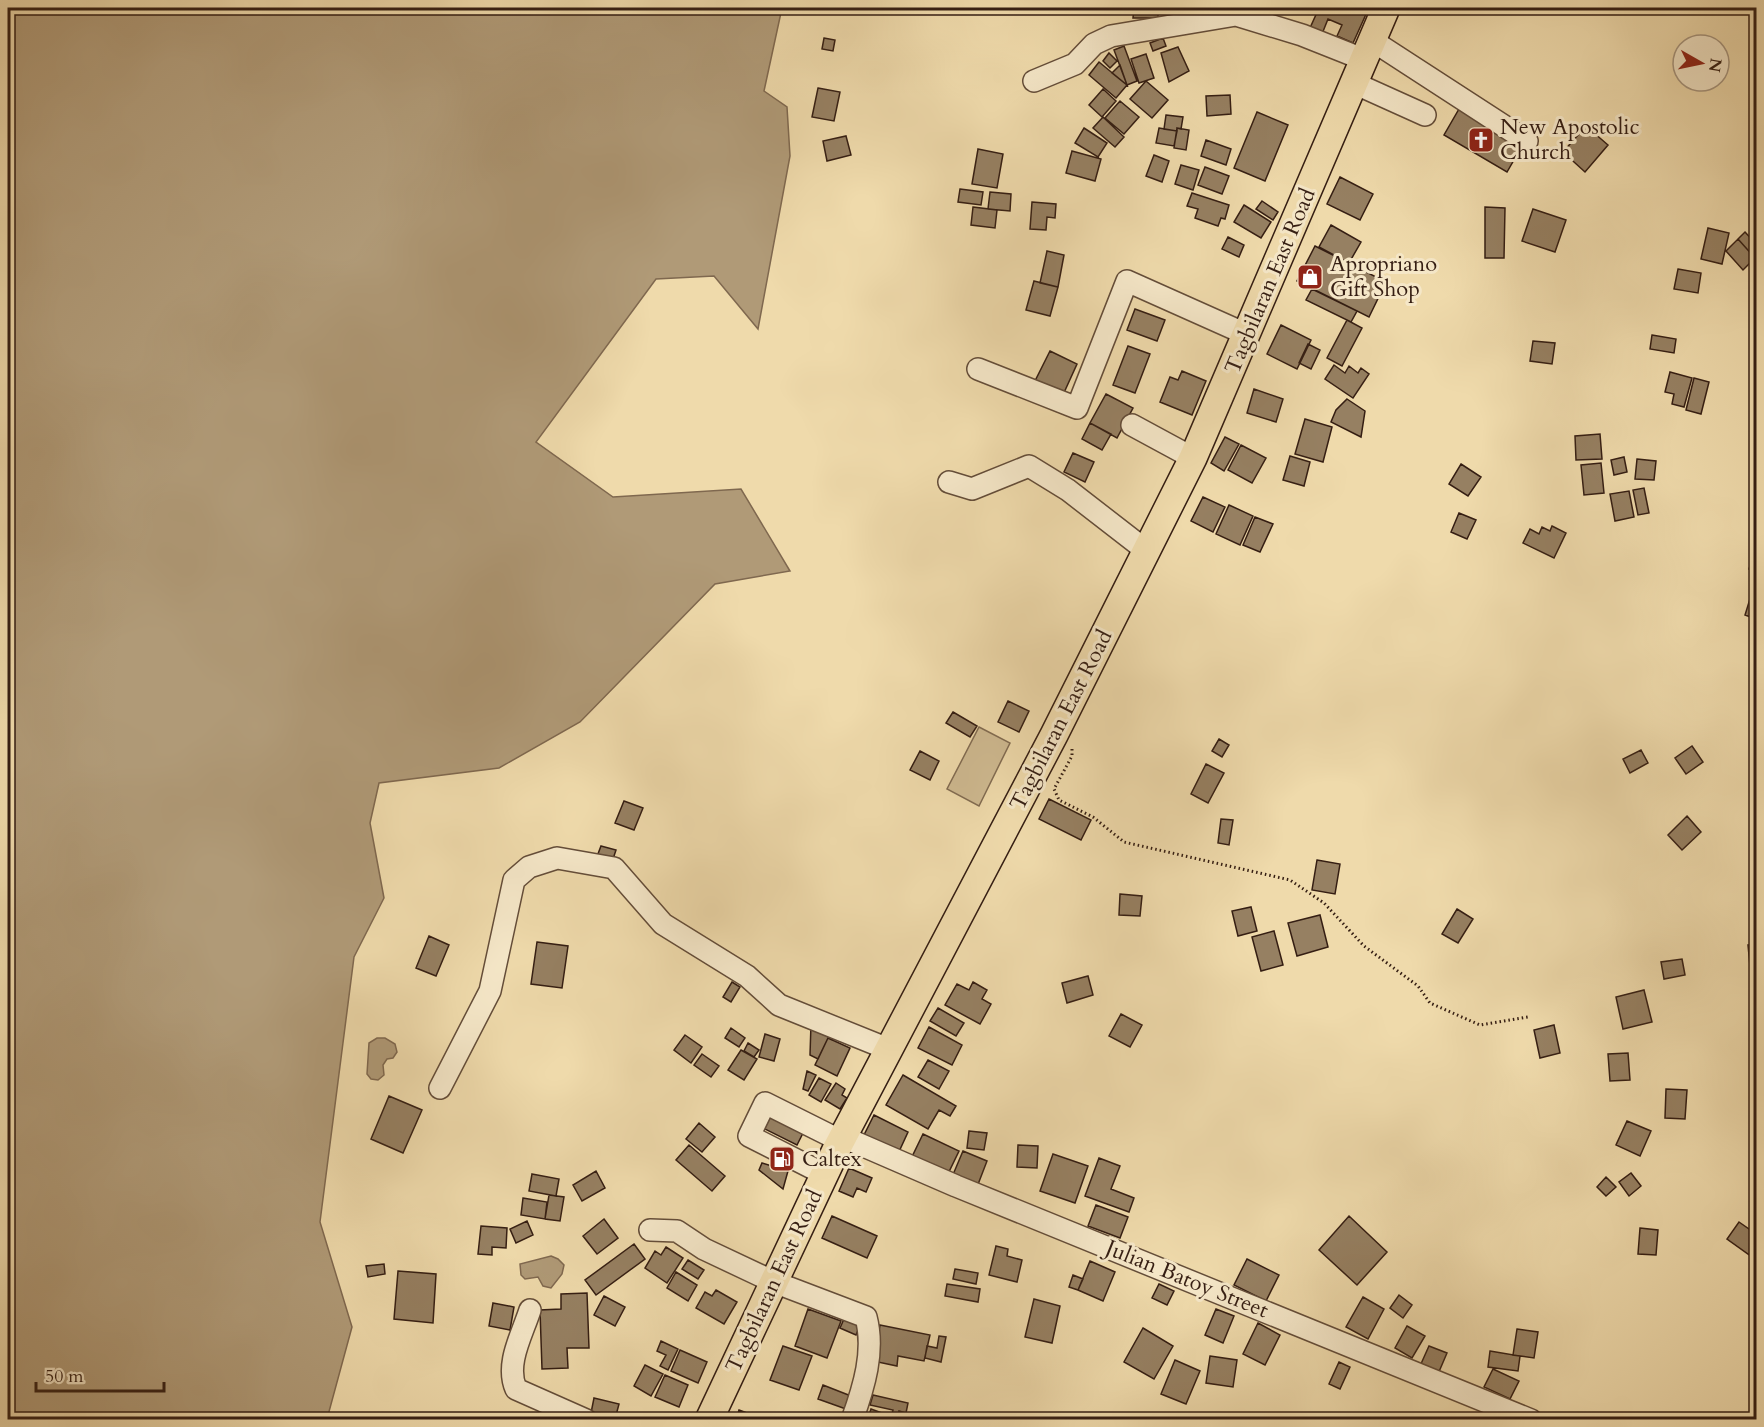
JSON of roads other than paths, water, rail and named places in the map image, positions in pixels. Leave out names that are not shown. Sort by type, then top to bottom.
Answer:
[{"type":"main road","name":"Tagbilaran East Road","points":[[709,1419],[824,1174],[1148,552],[1248,335],[1386,8]]},
{"type":"street","points":[[1034,81],[1075,64],[1094,44],[1111,36],[1236,15],[1302,34],[1364,61],[1527,141]]},
{"type":"street","points":[[1364,61],[1425,115]]},
{"type":"street","points":[[978,369],[1077,408],[1127,281],[1248,335]]},
{"type":"street","points":[[1132,424],[1193,458]]},
{"type":"street","points":[[949,482],[972,489],[1029,466],[1068,490],[1148,552]]},
{"type":"street","points":[[440,1088],[490,992],[514,880],[529,867],[558,858],[614,868],[663,924],[747,976],[779,1005],[888,1049]]},
{"type":"street","name":"Julian Batoy Street","points":[[824,1174],[749,1136],[765,1102],[842,1139],[1531,1419]]},
{"type":"street","points":[[650,1230],[677,1231],[704,1249],[774,1282],[866,1317],[870,1334],[864,1389],[852,1419]]},
{"type":"street","points":[[530,1310],[511,1365],[510,1377],[516,1389],[586,1419]]},
{"type":"place","name":"New Apostolic Church","points":[[1481,140]]},
{"type":"place","name":"Apropriano Gift Shop","points":[[1310,277]]},
{"type":"place","name":"Caltex","points":[[782,1159]]}]
